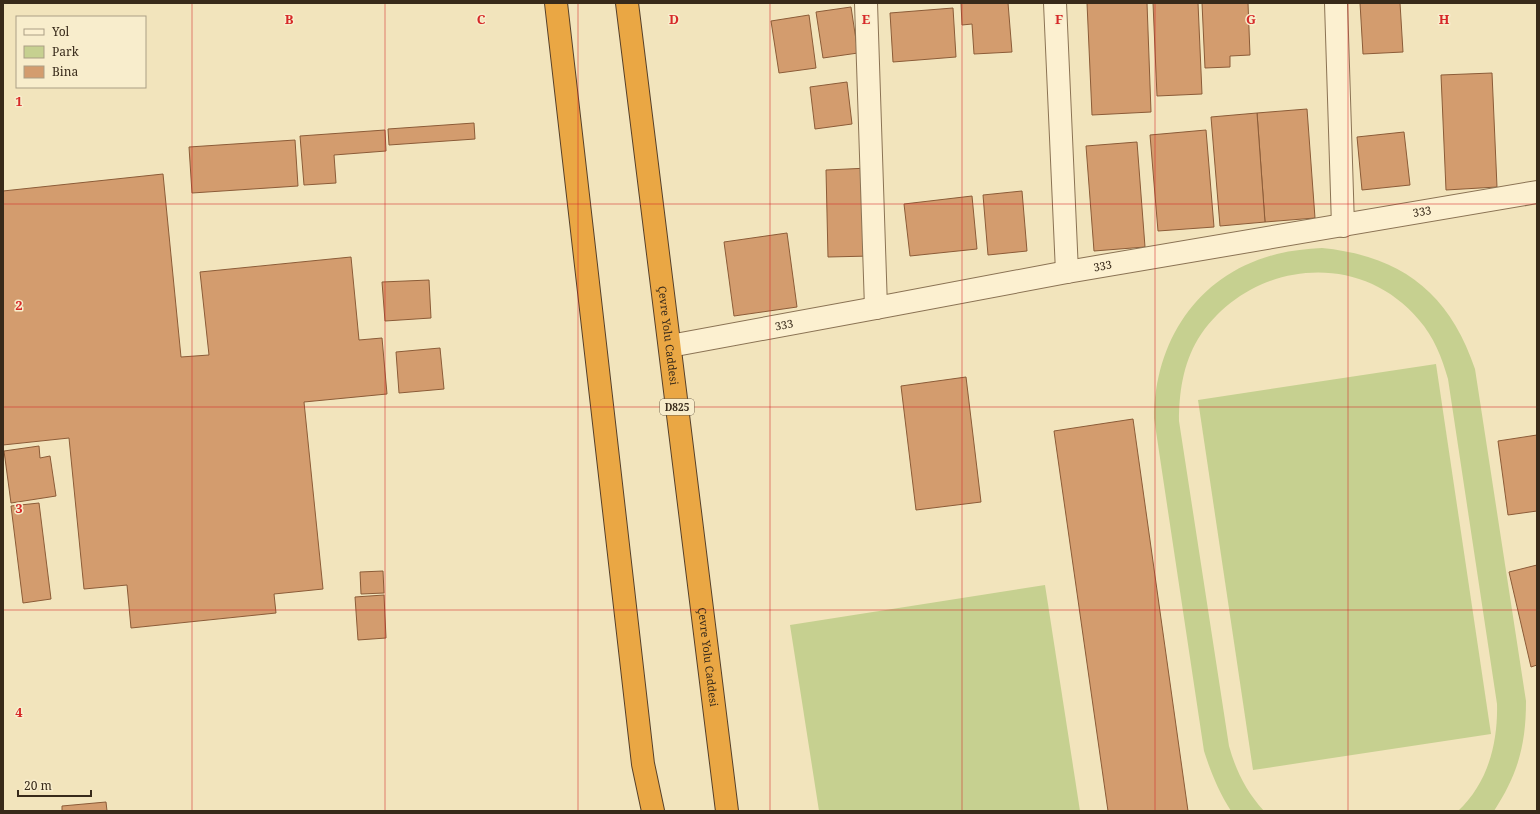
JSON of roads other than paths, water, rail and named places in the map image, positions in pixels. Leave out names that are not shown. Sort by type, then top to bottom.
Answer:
[{"type":"highway","points":[[556,3],[643,764],[653,811]]},
{"type":"highway","name":"Çevre Yolu Caddesi","points":[[627,3],[727,811]]},
{"type":"street","points":[[866,3],[876,308]]},
{"type":"street","points":[[1055,3],[1067,272]]},
{"type":"street","points":[[1336,3],[1343,226]]},
{"type":"street","name":"333","points":[[670,346],[1067,272],[1537,192]]}]
